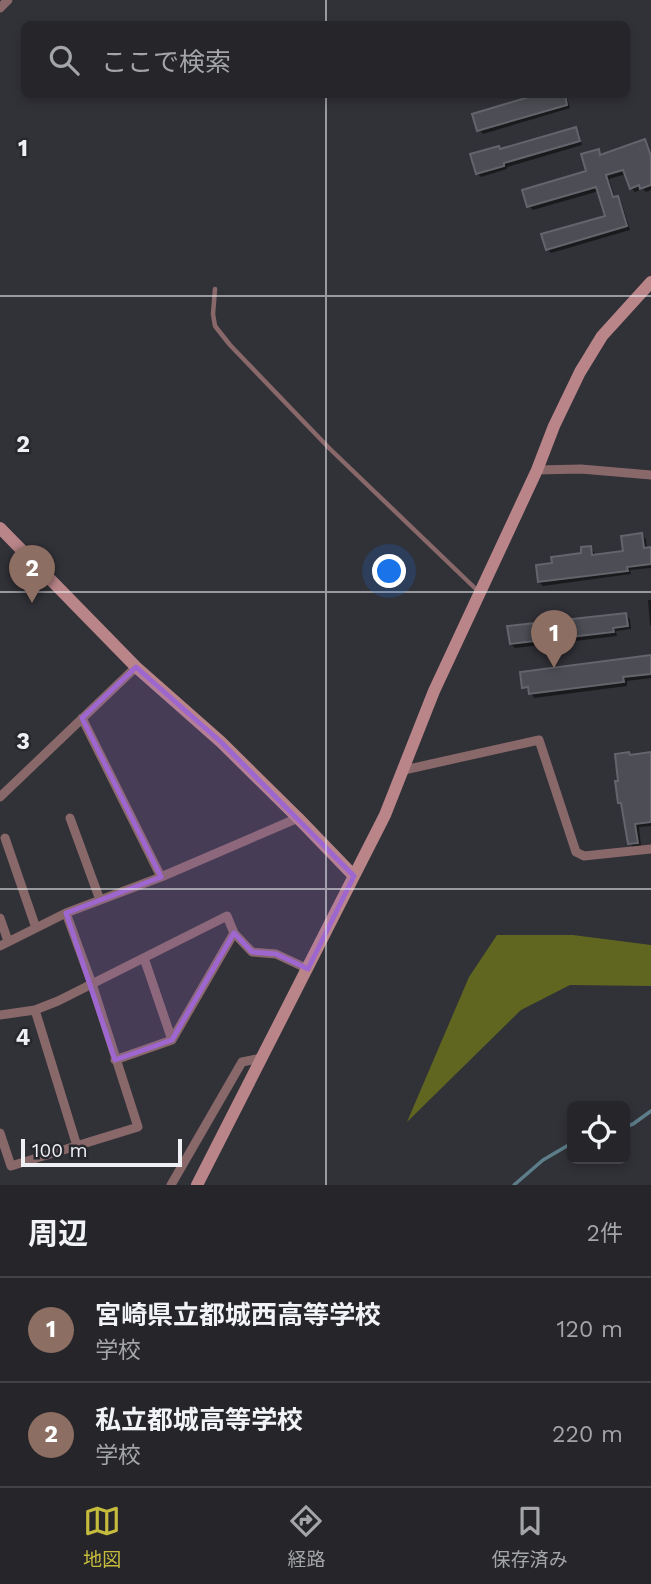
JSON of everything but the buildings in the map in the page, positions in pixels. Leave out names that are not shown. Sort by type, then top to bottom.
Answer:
[{"type":"street","points":[[0,8],[8,0]]},
{"type":"street","points":[[198,1185],[385,816],[433,691],[580,372],[602,336],[651,282]]},
{"type":"street","points":[[537,470],[581,469],[651,475]]},
{"type":"street","points":[[0,528],[136,667],[221,742],[354,876]]},
{"type":"street","points":[[0,797],[136,667]]},
{"type":"street","points":[[82,718],[161,877]]},
{"type":"street","points":[[404,770],[539,740],[576,852],[584,856],[651,849]]},
{"type":"street","points":[[69,818],[100,900]]},
{"type":"street","points":[[0,918],[4,944],[66,913],[161,877],[299,818]]},
{"type":"street","points":[[5,838],[36,928]]},
{"type":"street","points":[[0,1133],[11,1166],[138,1127],[66,913]]},
{"type":"street","points":[[0,1015],[35,1010],[58,1001],[227,916],[234,933],[252,952],[276,954],[308,969]]},
{"type":"street","points":[[115,1060],[172,1041],[234,933]]},
{"type":"street","points":[[144,958],[172,1041]]},
{"type":"street","points":[[35,1010],[76,1146]]},
{"type":"street","points":[[171,1185],[242,1062],[262,1058]]},
{"type":"lane","points":[[215,289],[215,326],[230,345],[329,448],[480,592]]},
{"type":"highlighted area","points":[[136,667],[221,742],[354,876],[308,969],[276,954],[252,952],[234,933],[172,1040],[115,1060],[66,913],[161,877],[82,718]]},
{"type":"green space","points":[[497,935],[573,935],[651,945],[651,986],[570,985],[521,1010],[407,1122],[469,977]]},
{"type":"waterway","points":[[630,1125],[651,1111]]},
{"type":"waterway","points":[[514,1185],[543,1160],[567,1146]]},
{"type":"place","name":"私立都城高等学校","points":[[32,603]]},
{"type":"place","name":"宮崎県立都城西高等学校","points":[[554,668]]}]
